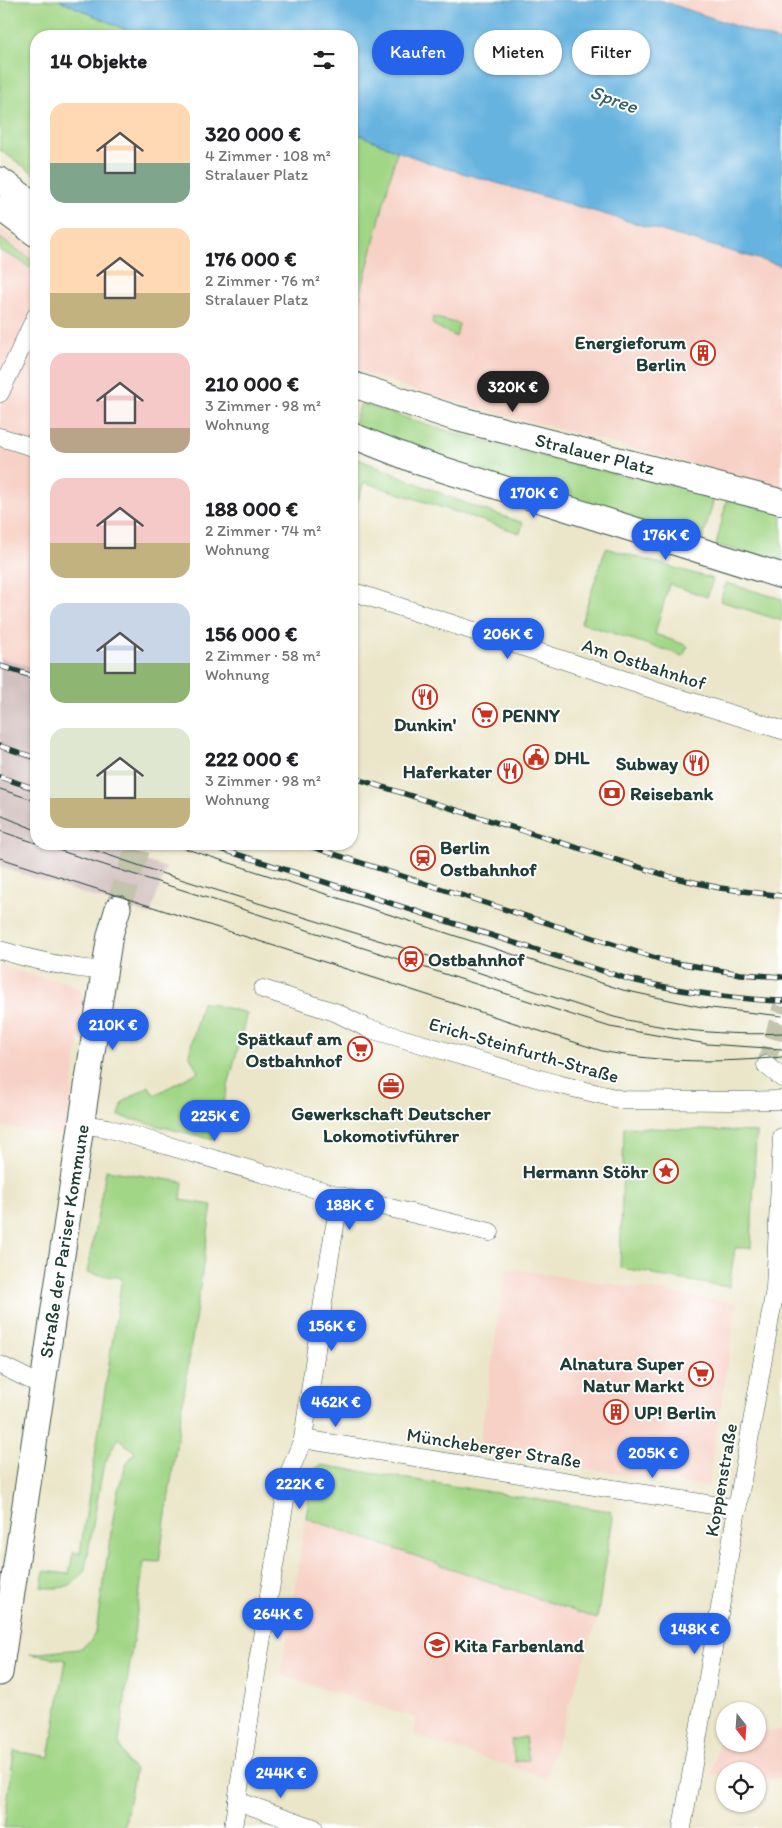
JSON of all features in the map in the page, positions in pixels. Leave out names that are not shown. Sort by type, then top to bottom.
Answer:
[{"type":"main road","points":[[0,180],[30,202]]},
{"type":"main road","points":[[0,208],[30,230]]},
{"type":"main road","name":"Stralauer Platz","points":[[358,386],[454,418],[782,502]]},
{"type":"main road","points":[[358,438],[419,462],[782,576]]},
{"type":"main road","name":"Straße der Pariser Kommune","points":[[0,1673],[7,1571],[43,1386],[110,935],[118,908]]},
{"type":"street","points":[[0,393],[30,329]]},
{"type":"street","points":[[0,437],[30,446]]},
{"type":"street","name":"Am Ostbahnhof","points":[[358,594],[782,730]]},
{"type":"street","points":[[0,950],[60,966],[105,971]]},
{"type":"street","name":"Erich-Steinfurth-Straße","points":[[263,989],[335,1012],[367,1028],[558,1084],[623,1100],[782,1100]]},
{"type":"street","points":[[766,1065],[782,1078]]},
{"type":"street","points":[[82,1124],[107,1128],[340,1196],[490,1232]]},
{"type":"street","name":"Koppenstraße","points":[[682,1828],[738,1509],[776,1324],[775,1289],[782,1137]]},
{"type":"street","points":[[233,1828],[290,1471],[303,1439],[327,1269],[340,1196]]},
{"type":"street","points":[[0,1364],[43,1386]]},
{"type":"street","name":"Müncheberger Straße","points":[[303,1439],[738,1509]]},
{"type":"street","points":[[237,1801],[314,1828]]},
{"type":"shaded area","points":[[660,0],[782,0],[782,42]]},
{"type":"shaded area","points":[[397,151],[435,165],[782,266],[782,487],[508,416],[418,391],[358,370],[358,304]]},
{"type":"shaded area","points":[[0,228],[30,249],[30,666],[0,658]]},
{"type":"shaded area","points":[[0,658],[30,666],[30,850],[114,850],[166,868],[150,915],[0,867]]},
{"type":"shaded area","points":[[0,965],[38,977],[66,982],[79,989],[83,997],[84,1007],[65,1136],[0,1126]]},
{"type":"shaded area","name":"UP! Berlin","points":[[506,1268],[737,1303],[708,1487],[478,1452]]},
{"type":"shaded area","name":"Kita Farbenland","points":[[306,1518],[597,1619],[546,1778],[416,1736],[414,1730],[417,1718],[281,1675]]},
{"type":"shaded area","points":[[782,1730],[782,1778],[766,1779],[766,1762],[716,1762],[716,1775],[712,1774],[716,1752],[766,1752],[766,1731]]},
{"type":"green space","points":[[0,0],[59,0],[126,30],[30,30],[30,171],[0,150]]},
{"type":"green space","points":[[358,134],[397,151],[358,304]]},
{"type":"green space","points":[[0,238],[30,259],[30,268],[19,260],[0,251]]},
{"type":"green space","points":[[433,317],[459,324],[456,337],[432,324]]},
{"type":"green space","points":[[361,403],[424,424],[519,450],[615,474],[715,495],[702,542],[396,444],[358,429],[358,412]]},
{"type":"green space","points":[[358,459],[467,504],[523,523],[520,533],[364,482],[358,500]]},
{"type":"green space","points":[[727,499],[782,513],[782,562],[716,545]]},
{"type":"green space","points":[[606,548],[713,579],[707,597],[669,584],[655,634],[688,646],[683,656],[581,623]]},
{"type":"green space","points":[[726,583],[782,599],[782,621],[720,601]]},
{"type":"green space","points":[[202,1002],[247,1013],[214,1140],[119,1116],[123,1102],[149,1086],[154,1095],[198,1072],[189,1054]]},
{"type":"green space","points":[[624,1127],[756,1132],[751,1248],[735,1248],[729,1287],[620,1268]]},
{"type":"green space","points":[[106,1170],[183,1182],[181,1200],[212,1205],[159,1562],[144,1561],[119,1742],[128,1764],[135,1769],[124,1828],[4,1828],[14,1751],[49,1757],[66,1660],[30,1654],[79,1649],[90,1642],[96,1631],[117,1493],[126,1465],[135,1452],[118,1438],[103,1468],[85,1570],[76,1581],[61,1588],[41,1587],[44,1571],[69,1574],[73,1552],[80,1553],[122,1278],[87,1273]]},
{"type":"green space","points":[[321,1465],[610,1511],[613,1517],[597,1619],[306,1518],[312,1474]]},
{"type":"green space","points":[[525,1737],[529,1760],[515,1762],[511,1740]]},
{"type":"water","name":"Spree","points":[[59,0],[660,0],[782,42],[782,266],[435,165],[358,134],[358,30],[126,30]]},
{"type":"tunnel","points":[[118,908],[137,850]]},
{"type":"tunnel","points":[[766,1065],[782,1006]]},
{"type":"tram line","points":[[0,789],[30,799]]},
{"type":"tram line","points":[[0,815],[30,828]]},
{"type":"tram line","points":[[0,831],[30,841]]},
{"type":"tram line","points":[[58,850],[610,1027],[707,1044],[782,1049]]},
{"type":"tram line","points":[[94,850],[614,1017],[697,1031],[740,1034],[782,1033]]},
{"type":"tram line","points":[[190,850],[623,990],[702,1007],[782,1016]]},
{"type":"tram line","points":[[0,858],[602,1051],[647,1058],[692,1061],[782,1057]]},
{"type":"railway","points":[[0,666],[30,675]]},
{"type":"railway","points":[[0,746],[30,756]]},
{"type":"railway","points":[[0,777],[30,787]]},
{"type":"railway","points":[[358,779],[671,877],[720,888],[782,896]]},
{"type":"railway","points":[[224,850],[628,979],[705,994],[782,1001]]},
{"type":"railway","points":[[322,850],[665,961],[741,974],[782,977]]},
{"type":"place","name":"Energieforum Berlin","points":[[703,353]]},
{"type":"place","name":"Dunkin'","points":[[425,697]]},
{"type":"place","name":"PENNY","points":[[485,715]]},
{"type":"place","name":"DHL","points":[[536,757]]},
{"type":"place","name":"Subway","points":[[696,763]]},
{"type":"place","name":"Haferkater","points":[[510,771]]},
{"type":"place","name":"Reisebank","points":[[612,793]]},
{"type":"place","name":"Berlin Ostbahnhof","points":[[423,858]]},
{"type":"place","name":"Ostbahnhof","points":[[411,959]]},
{"type":"place","name":"Spätkauf am Ostbahnhof","points":[[360,1049]]},
{"type":"place","name":"Gewerkschaft Deutscher Lokomotivführer","points":[[391,1086]]},
{"type":"place","name":"Hermann Stöhr","points":[[666,1171]]},
{"type":"place","name":"Alnatura Super Natur Markt","points":[[701,1374]]},
{"type":"place","name":"UP! Berlin","points":[[616,1412]]},
{"type":"place","name":"Kita Farbenland","points":[[437,1645]]}]
